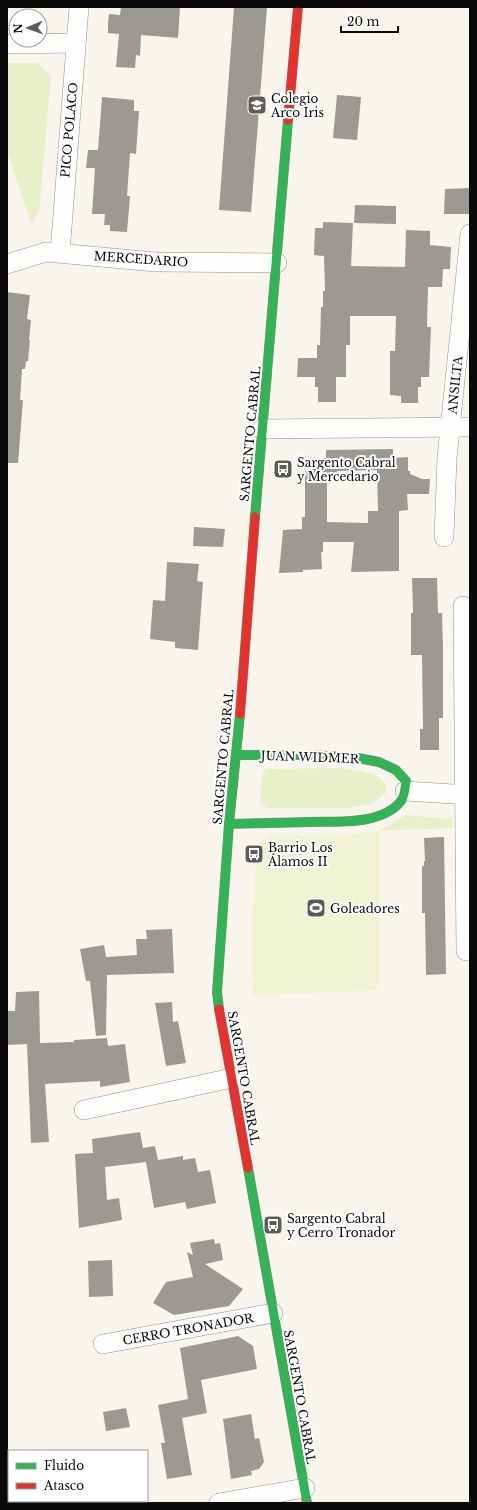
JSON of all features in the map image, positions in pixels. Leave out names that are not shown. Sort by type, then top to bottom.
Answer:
[{"type":"main road","name":"SARGENTO CABRAL","points":[[298,7],[262,429],[237,755],[229,824],[218,992],[306,1495]]},
{"type":"main road","name":"JUAN WIDMER","points":[[237,755],[341,756],[373,760],[390,766],[404,784]]},
{"type":"main road","points":[[229,824],[345,822],[367,819],[391,810],[401,801],[404,784]]},
{"type":"street","name":"PICO POLACO","points":[[60,253],[79,7]]},
{"type":"street","points":[[7,44],[76,42]]},
{"type":"street","name":"ANSILTA","points":[[444,537],[447,458],[470,234]]},
{"type":"street","name":"MERCEDARIO","points":[[7,264],[46,252],[156,262],[277,263]]},
{"type":"street","points":[[262,429],[470,427]]},
{"type":"street","points":[[463,606],[467,794],[466,951]]},
{"type":"street","points":[[404,784],[467,794]]},
{"type":"street","points":[[84,1110],[232,1078]]},
{"type":"street","name":"CERRO TRONADOR","points":[[103,1344],[273,1313]]},
{"type":"street","points":[[219,1503],[306,1495]]},
{"type":"green space","points":[[7,63],[38,63],[51,77],[39,212],[31,223],[7,151]]},
{"type":"green space","points":[[338,768],[361,771],[377,776],[386,786],[386,793],[371,804],[348,808],[267,808],[260,802],[262,776],[266,769]]},
{"type":"green space","points":[[406,815],[452,819],[453,828],[379,831]]},
{"type":"green space","name":"Goleadores","points":[[379,831],[379,990],[253,996],[252,923],[257,846],[269,835],[346,835]]},
{"type":"building","points":[[121,7],[180,7],[178,38],[141,35],[140,56],[136,55],[135,68],[116,67],[119,34],[108,33],[108,24],[109,14],[120,15]]},
{"type":"building","points":[[234,7],[267,7],[251,212],[219,210]]},
{"type":"building","points":[[337,95],[361,97],[357,140],[333,138]]},
{"type":"building","points":[[102,97],[134,100],[134,111],[139,111],[136,154],[130,153],[127,196],[130,196],[127,232],[110,231],[110,225],[104,225],[105,214],[92,214],[95,168],[86,168],[88,150],[98,150]]},
{"type":"building","points":[[470,188],[470,214],[444,214],[445,189]]},
{"type":"building","points":[[355,205],[396,206],[396,224],[354,223]]},
{"type":"building","points":[[323,222],[353,223],[351,266],[405,267],[406,230],[430,231],[430,245],[451,247],[450,269],[443,269],[442,287],[428,287],[427,327],[431,327],[429,377],[421,377],[421,387],[418,387],[418,403],[401,403],[401,396],[390,395],[390,351],[395,351],[396,316],[350,316],[350,345],[346,345],[346,377],[336,377],[336,402],[318,402],[318,387],[315,387],[315,377],[297,377],[298,358],[317,358],[317,345],[320,345],[321,307],[323,307],[323,291],[325,291],[324,256],[314,255],[315,228],[323,228]]},
{"type":"building","points":[[7,292],[30,295],[27,319],[31,320],[30,340],[28,361],[26,361],[25,369],[22,369],[20,400],[23,400],[18,463],[7,463]]},
{"type":"building","points":[[393,449],[393,458],[408,457],[408,471],[410,471],[410,474],[422,479],[430,479],[429,494],[407,494],[408,510],[399,511],[399,571],[351,572],[354,542],[323,542],[323,552],[321,552],[322,569],[303,570],[303,572],[279,573],[283,530],[302,529],[302,517],[305,517],[305,471],[307,471],[306,459],[326,458],[326,450]],"holes":[[[377,470],[378,511],[368,511],[368,523],[327,522],[327,481],[337,480],[337,471]]]},
{"type":"building","points":[[194,527],[225,529],[223,547],[193,546]]},
{"type":"building","points":[[167,562],[199,564],[197,581],[203,582],[198,650],[175,648],[175,642],[150,639],[153,600],[165,601]]},
{"type":"building","points":[[412,578],[437,578],[438,613],[442,613],[443,649],[443,718],[439,718],[439,750],[420,750],[420,729],[423,729],[422,655],[411,655],[411,613],[413,613]]},
{"type":"building","points":[[444,837],[446,974],[426,975],[425,913],[422,913],[422,866],[424,866],[425,861],[424,838]]},
{"type":"building","points":[[172,929],[174,973],[107,975],[106,1035],[96,1036],[90,981],[86,981],[80,949],[104,945],[106,957],[137,955],[136,939],[147,939],[146,930]]},
{"type":"building","points":[[39,991],[40,1043],[74,1042],[74,1040],[107,1038],[108,1046],[125,1044],[130,1082],[100,1087],[100,1081],[45,1084],[49,1142],[31,1143],[27,1044],[7,1045],[7,1011],[15,1011],[16,992]]},
{"type":"building","points":[[172,1002],[173,1022],[178,1021],[186,1063],[166,1066],[155,1003]]},
{"type":"building","points":[[140,1132],[143,1148],[155,1146],[158,1160],[183,1156],[183,1160],[195,1158],[198,1172],[210,1170],[216,1203],[187,1209],[185,1202],[154,1208],[146,1162],[105,1167],[107,1200],[119,1198],[122,1220],[79,1228],[75,1154],[93,1153],[92,1139]]},
{"type":"building","points":[[214,1239],[215,1244],[220,1243],[223,1260],[205,1264],[243,1289],[229,1306],[174,1315],[153,1303],[166,1282],[193,1277],[187,1252],[193,1255],[190,1243]]},
{"type":"building","points":[[112,1260],[113,1296],[89,1297],[88,1261]]},
{"type":"building","points":[[238,1336],[253,1346],[257,1369],[201,1380],[207,1413],[182,1418],[192,1475],[167,1479],[161,1443],[165,1443],[158,1405],[188,1399],[180,1348]]},
{"type":"building","points":[[126,1408],[130,1427],[106,1431],[103,1412]]},
{"type":"building","points":[[251,1414],[255,1439],[259,1438],[264,1462],[259,1469],[251,1471],[252,1475],[231,1479],[223,1419]]},
{"type":"traffic: fast","points":[[255,517],[288,120]]},
{"type":"traffic: fast","points":[[219,1009],[217,992],[229,824],[240,714]]},
{"type":"traffic: fast","points":[[229,824],[344,822],[370,818],[382,815],[401,801],[404,794],[406,781],[396,770],[379,762],[358,758],[311,755],[237,755]]},
{"type":"traffic: fast","points":[[248,1168],[307,1503]]},
{"type":"traffic: jam","points":[[288,120],[298,7]]},
{"type":"traffic: jam","points":[[240,714],[255,517]]},
{"type":"traffic: jam","points":[[219,1009],[248,1168]]},
{"type":"place","name":"Colegio Arco Iris","points":[[257,105]]},
{"type":"place","name":"Sargento Cabral y Mercedario","points":[[283,469]]},
{"type":"place","name":"Barrio Los Álamos II","points":[[254,854]]},
{"type":"place","name":"Goleadores","points":[[316,908]]},
{"type":"place","name":"Sargento Cabral y Cerro Tronador","points":[[273,1225]]}]
